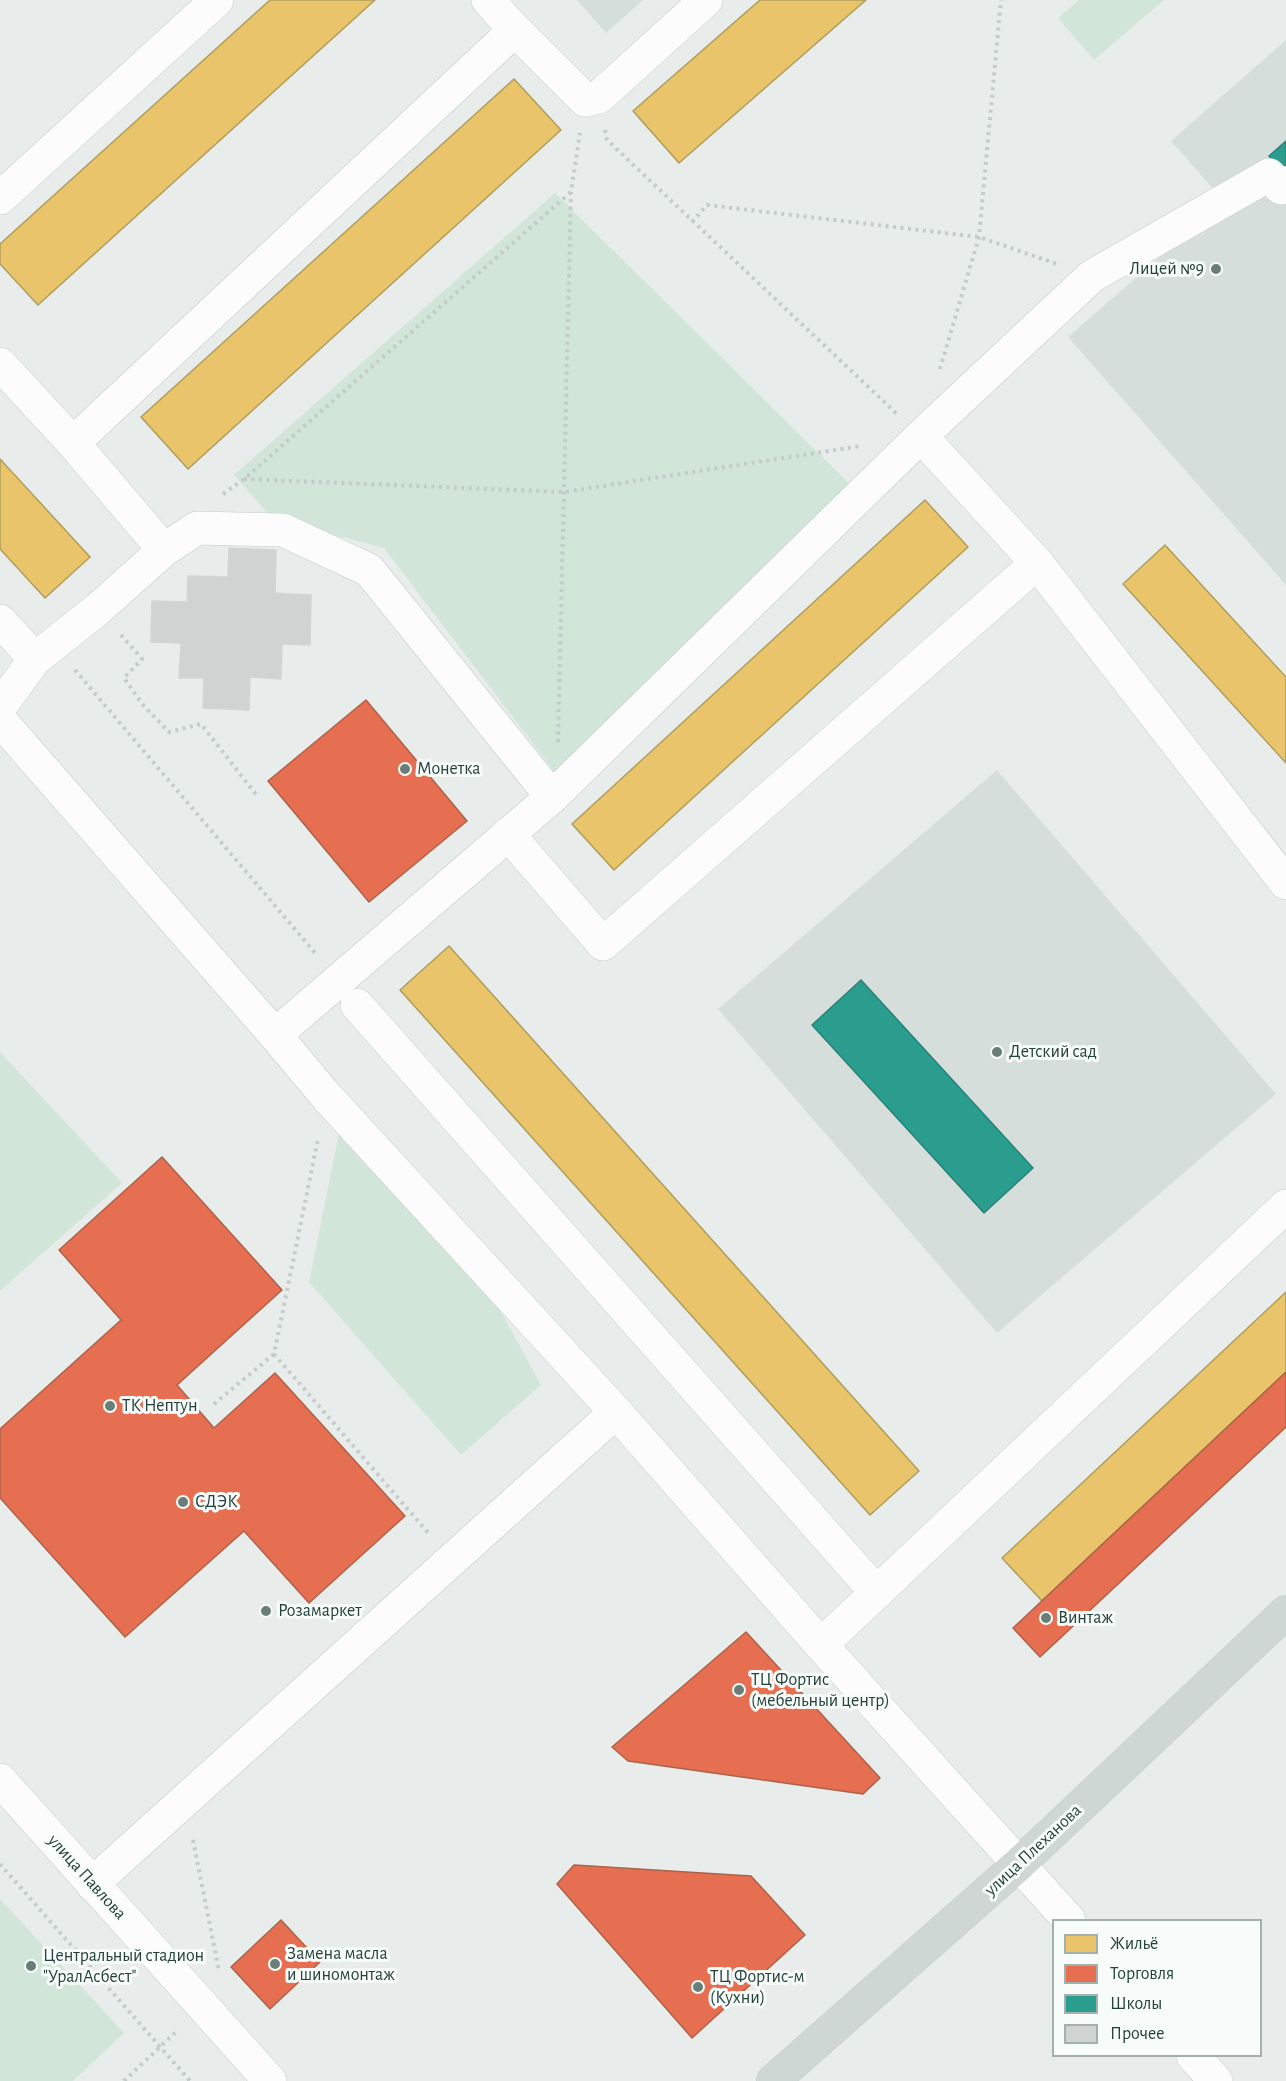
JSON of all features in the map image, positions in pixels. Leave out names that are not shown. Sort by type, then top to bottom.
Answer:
[{"type":"main road","name":"улица Плеханова","points":[[773,2081],[1018,1865],[1286,1612]]},
{"type":"street","points":[[0,198],[217,0]]},
{"type":"street","points":[[488,0],[515,30],[592,98],[706,0]]},
{"type":"street","points":[[73,444],[515,30]]},
{"type":"street","points":[[275,1035],[348,993],[508,834],[552,796],[921,436],[1092,276],[1269,175],[1281,188],[1286,183]]},
{"type":"street","points":[[0,364],[73,444],[164,550]]},
{"type":"street","points":[[921,436],[1036,563],[1286,883]]},
{"type":"street","points":[[0,706],[44,651],[98,609],[164,550],[197,528],[283,530],[369,570],[552,796]]},
{"type":"street","points":[[508,834],[603,944],[1036,563]]},
{"type":"street","points":[[0,621],[44,651]]},
{"type":"street","points":[[0,720],[327,1097],[616,1412],[821,1645],[1068,1919]]},
{"type":"street","points":[[348,993],[877,1593]]},
{"type":"street","points":[[821,1645],[1286,1206]]},
{"type":"street","points":[[92,1884],[442,1566],[616,1412]]},
{"type":"street","name":"улица Павлова","points":[[0,1780],[270,2081]]},
{"type":"path","points":[[940,370],[979,237],[1001,0]]},
{"type":"path","points":[[552,796],[557,775],[571,192],[592,98]]},
{"type":"path","points":[[592,98],[607,140],[921,436]]},
{"type":"path","points":[[197,528],[218,499],[244,479],[571,192]]},
{"type":"path","points":[[692,222],[706,206],[979,237],[1092,276]]},
{"type":"path","points":[[244,479],[564,492],[863,446]]},
{"type":"path","points":[[98,609],[142,659],[124,678],[143,705],[169,732],[201,724],[258,797]]},
{"type":"path","points":[[44,651],[348,993]]},
{"type":"path","points":[[214,1404],[274,1354],[327,1097]]},
{"type":"path","points":[[0,1864],[190,2081]]},
{"type":"path","points":[[124,2081],[160,2048]]},
{"type":"shaded area","points":[[577,0],[643,0],[606,33]]},
{"type":"shaded area","name":"Лицей №9","points":[[1286,40],[1286,585],[1068,337],[1224,201],[1171,141]]},
{"type":"shaded area","name":"Детский сад","points":[[997,770],[1276,1094],[997,1333],[718,1009]]},
{"type":"green space","points":[[1079,0],[1164,0],[1094,60],[1058,18]]},
{"type":"green space","points":[[555,193],[869,503],[557,775],[384,548],[273,519],[234,475]]},
{"type":"green space","points":[[0,1052],[122,1183],[0,1291]]},
{"type":"green space","points":[[340,1128],[500,1310],[541,1385],[461,1455],[309,1282]]},
{"type":"green space","name":"Центральный стадион \"УралАсбест\"","points":[[0,1899],[124,2033],[73,2081],[0,2081]]},
{"type":"building: Жильё","points":[[270,0],[375,0],[38,305],[0,264],[0,244]]},
{"type":"building: Жильё","points":[[760,0],[866,0],[679,163],[633,111]]},
{"type":"building: Жильё","points":[[514,79],[561,130],[188,469],[141,417]]},
{"type":"building: Жильё","points":[[0,459],[90,557],[45,598],[0,549]]},
{"type":"building: Жильё","points":[[925,500],[968,547],[614,870],[572,824]]},
{"type":"building: Жильё","points":[[1165,545],[1286,677],[1286,763],[1123,584]]},
{"type":"building: Жильё","points":[[449,946],[919,1471],[870,1515],[400,990]]},
{"type":"building: Жильё","points":[[1286,1292],[1286,1372],[1042,1601],[1002,1558]]},
{"type":"building: Торговля","points":[[366,700],[467,821],[369,902],[268,781]]},
{"type":"building: Торговля","name":"ТК Нептун","points":[[162,1157],[282,1290],[177,1385],[214,1428],[275,1373],[405,1516],[309,1603],[244,1531],[125,1637],[0,1498],[0,1429],[121,1320],[59,1250]]},
{"type":"building: Торговля","points":[[1286,1372],[1286,1427],[1040,1657],[1013,1628]]},
{"type":"building: Торговля","name":"ТЦ Фортис (мебельный центр)","points":[[746,1632],[880,1778],[863,1794],[628,1761],[612,1747]]},
{"type":"building: Торговля","name":"ТЦ Фортис-м (Кухни)","points":[[574,1865],[751,1876],[805,1935],[692,2038],[557,1884]]},
{"type":"building: Торговля","name":"Замена масла и шиномонтаж","points":[[281,1920],[320,1962],[270,2009],[231,1967]]},
{"type":"building: Школы","points":[[1286,141],[1286,172],[1285,174],[1269,156]]},
{"type":"building: Школы","points":[[861,980],[1033,1168],[984,1213],[812,1025]]},
{"type":"building: Прочее","points":[[229,548],[276,550],[275,593],[311,595],[310,645],[282,644],[281,679],[250,677],[249,710],[203,708],[204,678],[179,678],[181,643],[151,642],[152,601],[187,602],[188,576],[228,577]]},
{"type":"place","name":"Лицей №9","points":[[1216,269]]},
{"type":"place","name":"Монетка","points":[[405,769]]},
{"type":"place","name":"Детский сад","points":[[997,1052]]},
{"type":"place","name":"ТК Нептун","points":[[110,1406]]},
{"type":"place","name":"СДЭК","points":[[183,1502]]},
{"type":"place","name":"Розамаркет","points":[[266,1611]]},
{"type":"place","name":"Винтаж","points":[[1046,1618]]},
{"type":"place","name":"ТЦ Фортис (мебельный центр)","points":[[739,1690]]},
{"type":"place","name":"Замена масла и шиномонтаж","points":[[275,1964]]},
{"type":"place","name":"Центральный стадион \"УралАсбест\"","points":[[31,1966]]},
{"type":"place","name":"ТЦ Фортис-м (Кухни)","points":[[698,1987]]}]
